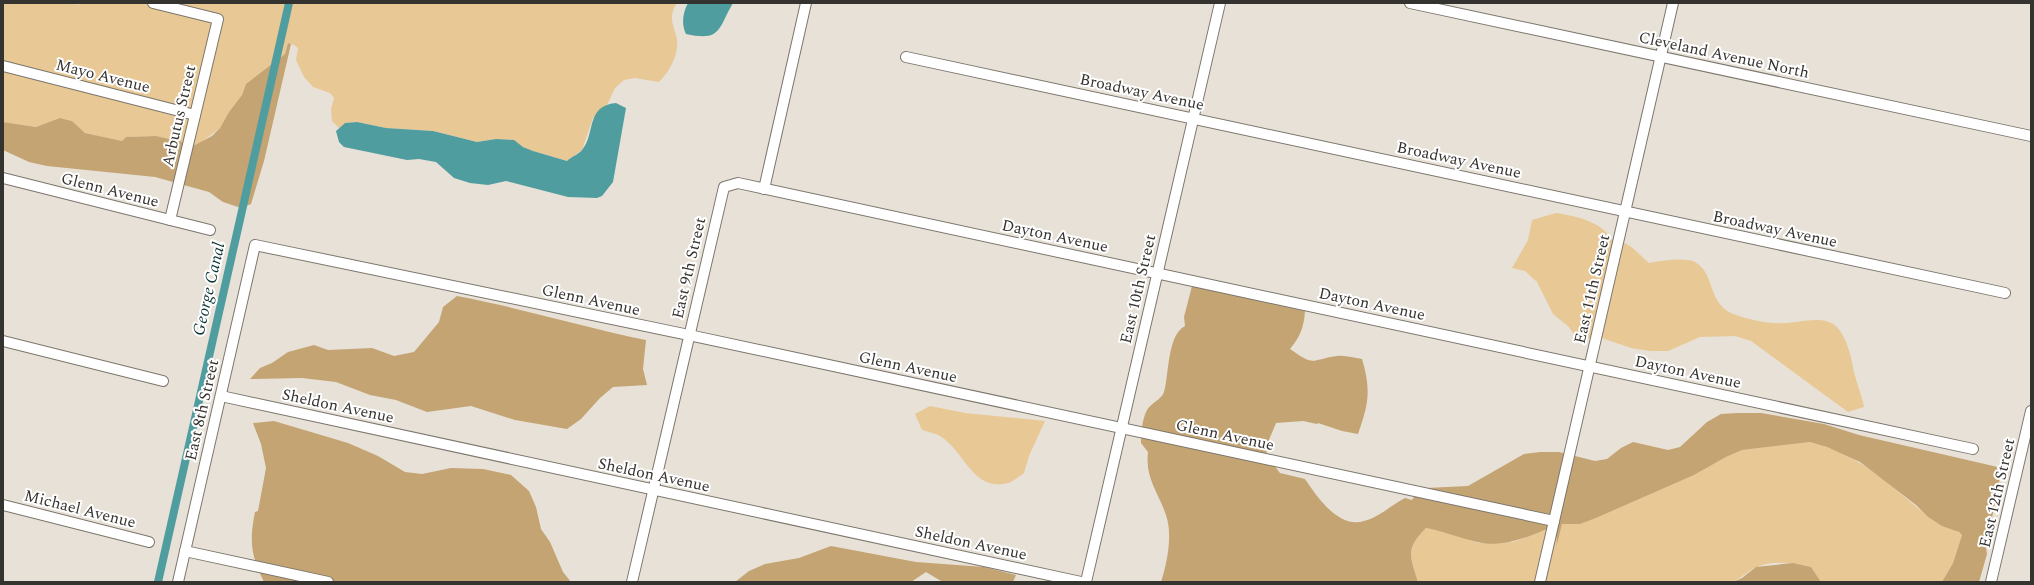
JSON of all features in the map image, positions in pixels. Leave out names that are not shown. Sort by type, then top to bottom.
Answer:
[{"type":"street","name":"Arbutus Street","points":[[153,3],[218,20],[170,220]]},
{"type":"street","points":[[764,189],[806,3]]},
{"type":"street","name":"East 10th Street","points":[[1086,582],[1220,3]]},
{"type":"street","name":"Cleveland Avenue North","points":[[1410,3],[2031,136]]},
{"type":"street","name":"East 11th Street","points":[[1540,582],[1673,3]]},
{"type":"street","name":"Broadway Avenue","points":[[906,57],[2005,294]]},
{"type":"street","name":"Mayo Avenue","points":[[3,66],[195,115]]},
{"type":"street","name":"Glenn Avenue","points":[[3,178],[210,230]]},
{"type":"street","name":"East 9th Street","points":[[632,582],[724,187],[738,183],[764,189]]},
{"type":"street","name":"Dayton Avenue","points":[[764,189],[1973,449]]},
{"type":"street","name":"Glenn Avenue","points":[[255,245],[689,335],[1554,521]]},
{"type":"street","name":"East 8th Street","points":[[178,582],[255,245]]},
{"type":"street","points":[[3,342],[162,381]]},
{"type":"street","name":"Sheldon Avenue","points":[[221,396],[1081,582]]},
{"type":"street","name":"East 12th Street","points":[[1991,582],[2031,411]]},
{"type":"street","name":"Michael Avenue","points":[[3,505],[150,542]]},
{"type":"street","points":[[185,551],[328,582]]},
{"type":"shaded area","points":[[4,3],[72,3],[79,5],[80,3],[677,3],[672,15],[672,23],[676,35],[677,48],[671,67],[659,82],[635,78],[624,80],[615,88],[607,105],[593,118],[582,150],[567,161],[533,151],[523,147],[513,140],[496,139],[477,142],[433,131],[386,128],[357,122],[345,123],[339,128],[332,121],[331,109],[334,98],[330,93],[313,87],[304,77],[296,60],[298,48],[288,43],[285,54],[246,84],[242,95],[229,112],[220,128],[200,143],[195,145],[156,136],[126,137],[122,141],[85,133],[72,121],[61,118],[36,127],[3,122]]},
{"type":"shaded area","points":[[288,43],[291,44],[264,161],[251,204],[241,208],[223,202],[209,192],[155,177],[47,166],[29,162],[3,150],[3,122],[36,127],[60,118],[72,121],[85,133],[122,141],[126,137],[156,136],[195,145],[212,136],[220,128],[229,112],[242,95],[246,84],[285,54]]},
{"type":"shaded area","points":[[1556,213],[1587,220],[1601,228],[1611,239],[1628,245],[1649,263],[1666,260],[1685,260],[1695,262],[1706,274],[1720,304],[1736,315],[1772,323],[1818,320],[1832,323],[1844,337],[1864,407],[1848,412],[1751,341],[1735,336],[1700,337],[1668,351],[1650,351],[1631,348],[1596,336],[1587,339],[1575,336],[1569,327],[1553,314],[1537,282],[1525,271],[1512,268],[1528,240],[1532,220]]},
{"type":"shaded area","points":[[1192,286],[1305,311],[1301,332],[1290,349],[1304,358],[1313,361],[1340,356],[1362,359],[1367,379],[1368,396],[1365,414],[1358,434],[1342,431],[1318,423],[1303,421],[1276,423],[1266,447],[1267,456],[1280,473],[1305,479],[1322,502],[1330,510],[1346,520],[1355,522],[1370,519],[1405,498],[1412,500],[1417,492],[1426,488],[1468,486],[1524,454],[1559,452],[1595,461],[1607,459],[1621,448],[1633,442],[1668,450],[1680,447],[1707,422],[1721,414],[1761,413],[1824,424],[1859,435],[2002,468],[1986,548],[1987,554],[1979,582],[1942,582],[1953,563],[1962,535],[1959,532],[1942,526],[1928,517],[1916,505],[1860,462],[1827,447],[1810,442],[1742,450],[1694,475],[1596,518],[1580,524],[1562,524],[1556,548],[1556,536],[1549,528],[1514,541],[1486,544],[1426,528],[1419,535],[1412,547],[1411,553],[1411,559],[1418,582],[1161,582],[1168,549],[1168,523],[1148,470],[1148,452],[1141,443],[1142,431],[1147,410],[1161,397],[1164,392],[1172,347],[1179,331],[1185,326],[1184,317]]},
{"type":"shaded area","points":[[457,296],[646,340],[643,369],[647,385],[613,387],[600,398],[581,419],[567,429],[515,420],[471,406],[427,412],[396,400],[370,395],[336,382],[302,378],[250,379],[260,368],[272,363],[288,352],[314,345],[328,350],[372,348],[394,356],[414,352],[439,322],[443,307]]},
{"type":"shaded area","points":[[930,406],[965,413],[1045,421],[1029,456],[1024,473],[1008,483],[996,484],[986,482],[977,476],[949,443],[940,436],[922,430],[915,414]]},
{"type":"shaded area","points":[[274,421],[348,443],[378,456],[405,472],[422,474],[451,468],[483,469],[511,475],[529,491],[536,507],[541,529],[550,542],[563,572],[571,582],[264,582],[256,564],[252,548],[252,532],[255,512],[258,511],[266,468],[261,444],[253,423]]},
{"type":"shaded area","points":[[1810,442],[1828,447],[1859,463],[1887,482],[1931,519],[1959,532],[1962,535],[1953,563],[1942,582],[1821,582],[1811,567],[1791,563],[1770,563],[1751,570],[1733,582],[1418,582],[1411,559],[1411,553],[1412,547],[1419,535],[1426,528],[1444,531],[1478,543],[1513,542],[1561,524],[1580,524],[1596,518],[1694,475],[1742,450]]},
{"type":"shaded area","points":[[831,546],[916,562],[984,567],[1016,575],[1013,582],[941,581],[926,572],[911,582],[735,582],[749,571],[765,564],[799,558]]},
{"type":"shaded area","points":[[1793,563],[1811,567],[1821,582],[1733,582],[1742,578],[1756,567]]},
{"type":"water","points":[[688,3],[733,3],[717,31],[706,36],[698,36],[686,34],[684,30],[683,18]]},
{"type":"water","points":[[616,103],[626,108],[613,182],[602,196],[597,198],[568,197],[506,181],[488,185],[470,183],[454,178],[436,162],[419,159],[407,160],[344,147],[339,142],[336,131],[345,123],[357,122],[386,128],[433,131],[477,142],[496,139],[514,140],[523,147],[533,151],[567,161],[581,151],[586,144],[595,115],[600,109],[606,105]]},
{"type":"waterway","name":"George Canal","points":[[158,582],[289,3]]}]
